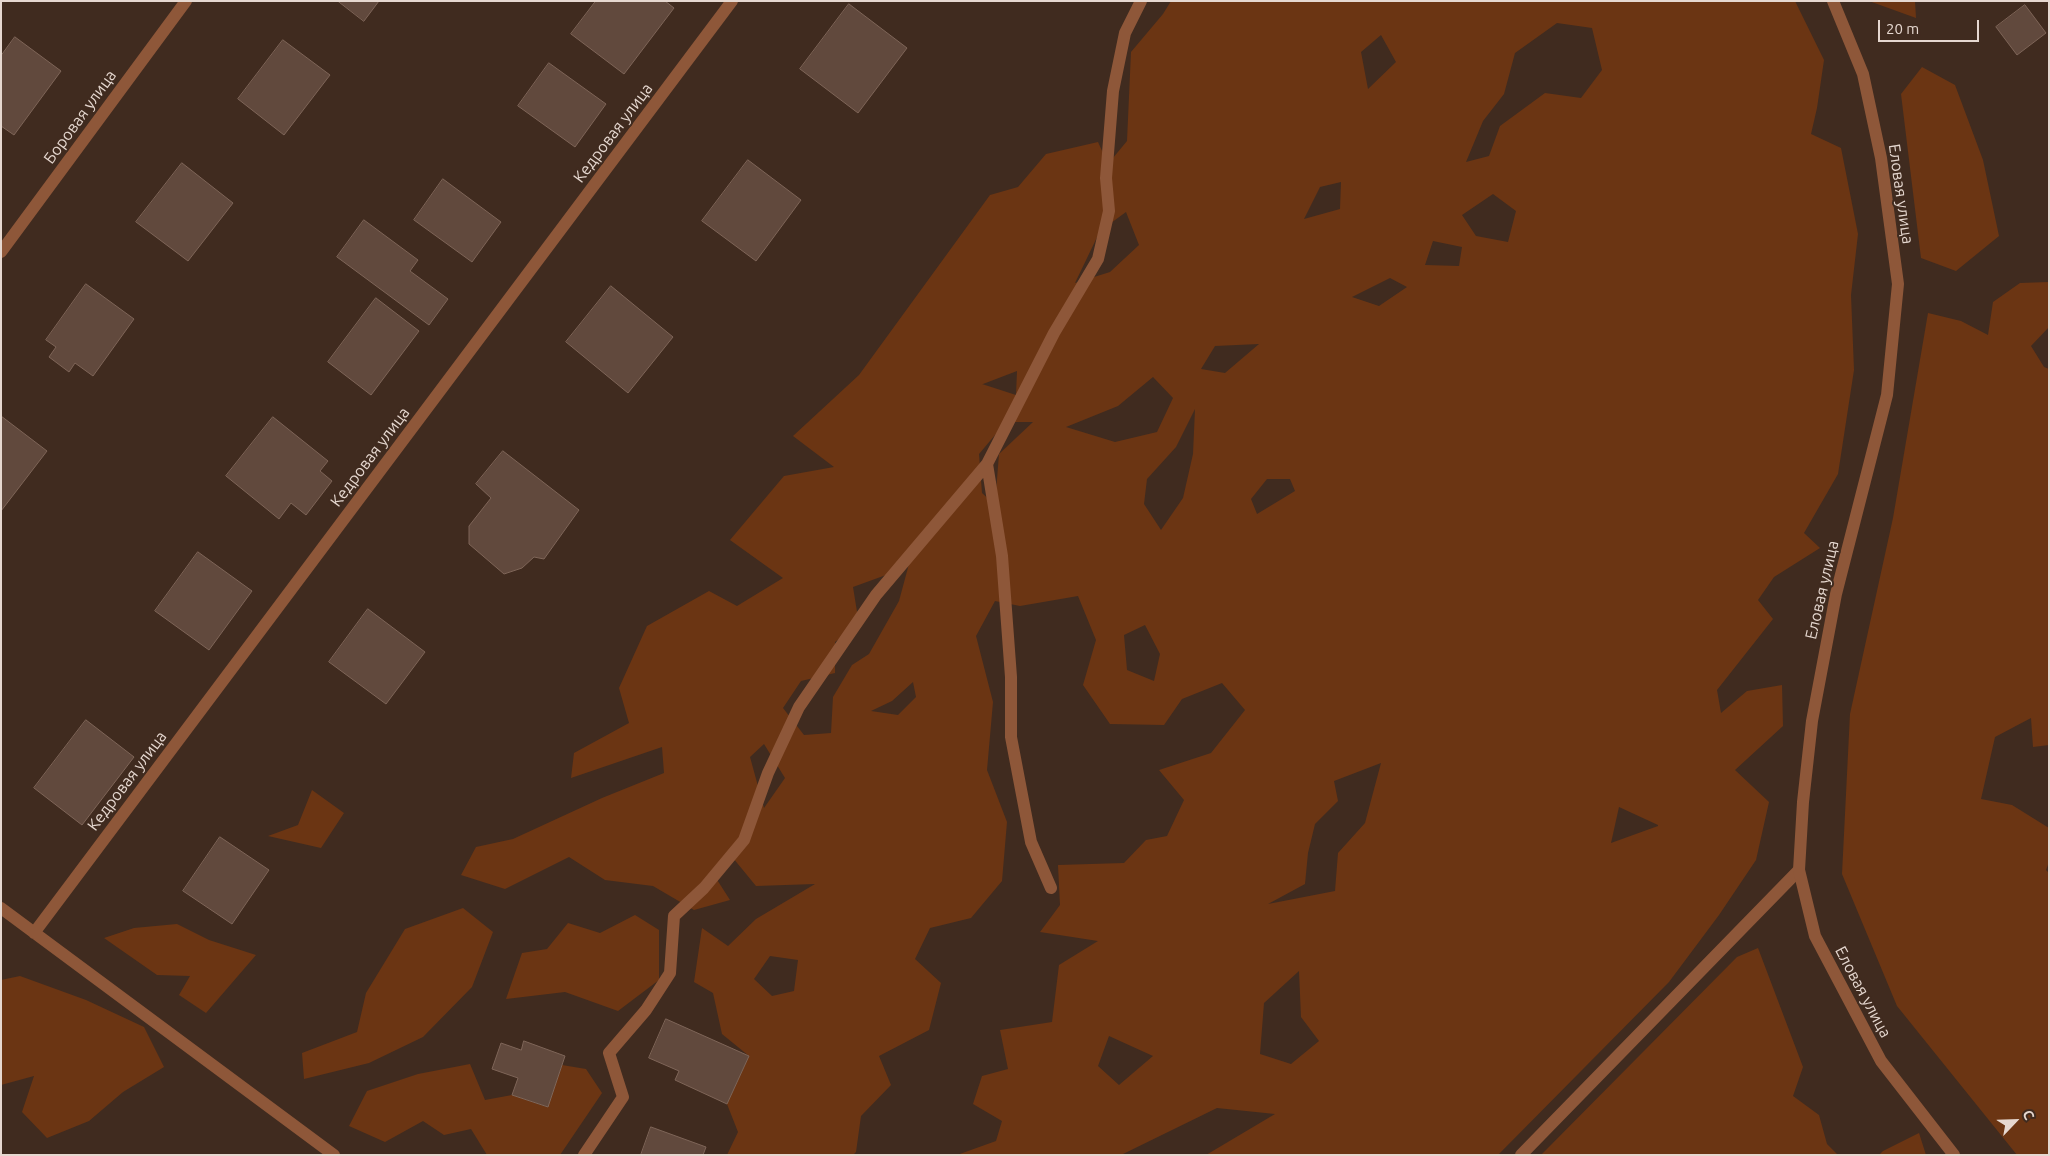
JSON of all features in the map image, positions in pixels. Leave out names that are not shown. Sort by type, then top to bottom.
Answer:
[{"type":"street","name":"Боровая улица","points":[[1,252],[186,1]]},
{"type":"street","name":"Кедровая улица","points":[[34,933],[732,1]]},
{"type":"street","points":[[584,1155],[623,1097],[609,1053],[646,1010],[670,973],[674,916],[704,888],[744,840],[768,773],[799,707],[876,595],[987,464],[1054,333],[1098,259],[1109,211],[1106,178],[1113,91],[1125,33],[1141,1]]},
{"type":"street","name":"Еловая улица","points":[[1833,1],[1863,74],[1881,158],[1898,284],[1887,395],[1836,594],[1812,721],[1803,802],[1799,870],[1814,936],[1881,1061],[1954,1155]]},
{"type":"street","points":[[987,464],[1002,556],[1011,677],[1011,737],[1030,842],[1051,888]]},
{"type":"street","points":[[1521,1155],[1799,870]]},
{"type":"street","points":[[1,908],[334,1155]]},
{"type":"shaded area","points":[[1171,1],[1795,1],[1824,60],[1811,134],[1841,148],[1858,234],[1851,295],[1854,370],[1838,474],[1804,533],[1820,548],[1774,577],[1758,600],[1773,619],[1717,690],[1721,713],[1747,691],[1782,685],[1783,726],[1735,770],[1769,802],[1756,860],[1719,915],[1669,982],[1498,1155],[1206,1155],[1275,1114],[1217,1108],[1121,1155],[957,1155],[996,1141],[1002,1121],[973,1104],[982,1076],[1008,1069],[1000,1030],[1052,1022],[1059,965],[1098,941],[1040,932],[1060,905],[1058,865],[1124,863],[1146,840],[1167,836],[1184,800],[1159,770],[1211,753],[1245,710],[1222,683],[1182,699],[1164,725],[1110,724],[1083,685],[1096,640],[1078,596],[1020,606],[995,601],[976,636],[993,702],[987,770],[1007,822],[1002,881],[971,918],[930,928],[915,959],[941,983],[929,1030],[879,1056],[891,1085],[861,1116],[856,1152],[853,1155],[727,1155],[738,1132],[727,1104],[749,1056],[722,1034],[713,993],[694,982],[702,928],[728,946],[756,919],[815,884],[756,886],[733,858],[714,875],[730,900],[694,910],[653,886],[605,880],[569,857],[505,889],[461,875],[476,847],[513,839],[602,798],[664,773],[662,747],[571,778],[574,753],[629,723],[619,688],[647,626],[709,591],[737,606],[783,578],[730,540],[784,476],[834,467],[793,436],[859,375],[990,195],[1018,187],[1046,154],[1098,142],[1108,164],[1127,141],[1131,52],[1163,14]],"holes":[[[1557,23],[1592,28],[1602,70],[1581,98],[1545,93],[1500,126],[1489,156],[1466,162],[1483,121],[1504,94],[1515,53]],[[1381,35],[1396,62],[1368,89],[1361,52]],[[1341,182],[1340,209],[1304,219],[1320,187]],[[1493,194],[1516,211],[1508,242],[1476,236],[1462,215]],[[1126,212],[1139,245],[1110,272],[1075,283],[1100,231]],[[1433,241],[1462,247],[1459,266],[1425,265]],[[1390,278],[1407,287],[1379,306],[1352,297]],[[1259,344],[1225,373],[1201,369],[1215,346]],[[1017,371],[1016,395],[982,384]],[[1153,377],[1173,398],[1157,432],[1115,442],[1066,427],[1118,406]],[[1195,409],[1193,454],[1183,498],[1161,530],[1144,504],[1147,479],[1176,447]],[[1006,422],[1033,422],[999,454],[995,505],[982,493],[979,454]],[[1267,479],[1290,479],[1295,491],[1257,514],[1251,499]],[[913,549],[899,601],[869,654],[852,665],[833,697],[831,733],[804,735],[783,708],[801,681],[835,673],[835,642],[859,624],[853,587],[886,575]],[[1145,625],[1160,654],[1154,681],[1127,670],[1124,635]],[[913,682],[916,697],[898,715],[871,711],[892,701]],[[764,744],[785,778],[764,808],[750,757]],[[1381,763],[1365,823],[1338,853],[1335,891],[1268,904],[1305,884],[1308,853],[1315,824],[1338,801],[1334,781]],[[1619,807],[1658,826],[1611,843]],[[770,956],[798,960],[794,991],[772,996],[754,979]],[[1299,971],[1301,1017],[1319,1041],[1291,1064],[1260,1054],[1264,1003]],[[1109,1036],[1153,1056],[1119,1085],[1098,1066]]]},
{"type":"shaded area","points":[[1869,1],[1915,1],[1916,18]]},
{"type":"shaded area","points":[[1922,67],[1955,85],[1983,160],[1999,236],[1956,271],[1921,258],[1901,94]]},
{"type":"shaded area","points":[[2049,282],[2049,327],[2031,346],[2044,367],[2049,369],[2049,745],[2033,747],[2031,718],[1995,737],[1981,799],[2012,805],[2049,828],[2049,862],[2046,870],[2049,873],[2049,1155],[2017,1155],[1897,1006],[1842,874],[1850,714],[1893,518],[1928,313],[1961,321],[1988,335],[1993,302],[2020,283]]},
{"type":"shaded area","points":[[312,790],[344,813],[321,848],[268,836],[298,825]]},
{"type":"shaded area","points":[[463,908],[493,932],[472,987],[423,1037],[369,1063],[304,1079],[302,1053],[357,1032],[366,993],[405,929]]},
{"type":"shaded area","points":[[635,915],[659,930],[659,980],[618,1011],[565,992],[506,999],[522,953],[547,949],[568,923],[600,933]]},
{"type":"shaded area","points":[[177,924],[209,940],[256,955],[206,1013],[179,995],[190,976],[157,975],[104,938],[134,928]]},
{"type":"shaded area","points":[[1758,948],[1803,1067],[1793,1096],[1819,1115],[1827,1144],[1838,1155],[1541,1155],[1737,957]]},
{"type":"shaded area","points":[[20,976],[86,1000],[144,1027],[164,1067],[123,1092],[89,1121],[47,1138],[22,1112],[34,1076],[1,1085],[1,980]]},
{"type":"shaded area","points":[[470,1064],[485,1100],[512,1095],[547,1107],[562,1065],[586,1069],[602,1093],[560,1155],[487,1155],[471,1129],[444,1135],[423,1121],[385,1142],[349,1126],[367,1091],[418,1074]]},
{"type":"shaded area","points":[[1919,1133],[1926,1155],[1879,1155],[1883,1151]]},
{"type":"building","points":[[338,1],[379,1],[364,21]]},
{"type":"building","points":[[596,1],[665,1],[674,8],[624,74],[571,34]]},
{"type":"building","points":[[849,4],[907,48],[858,113],[800,69]]},
{"type":"building","points":[[2025,5],[2046,33],[2017,55],[1996,27]]},
{"type":"building","points":[[15,37],[61,71],[14,135],[1,126],[1,56]]},
{"type":"building","points":[[283,40],[330,75],[284,135],[238,99]]},
{"type":"building","points":[[549,63],[606,104],[575,147],[518,106]]},
{"type":"building","points":[[748,160],[801,200],[756,261],[702,221]]},
{"type":"building","points":[[182,163],[233,203],[188,261],[136,222]]},
{"type":"building","points":[[443,179],[501,222],[472,262],[414,220]]},
{"type":"building","points":[[364,220],[418,260],[410,271],[448,299],[429,325],[337,257]]},
{"type":"building","points":[[86,284],[134,319],[93,376],[75,363],[69,372],[49,357],[56,347],[46,340]]},
{"type":"building","points":[[611,286],[673,337],[628,393],[566,342]]},
{"type":"building","points":[[376,298],[419,331],[371,395],[328,362]]},
{"type":"building","points":[[1,416],[47,451],[1,511]]},
{"type":"building","points":[[273,417],[328,461],[320,471],[332,481],[306,515],[291,503],[279,519],[226,476]]},
{"type":"building","points":[[503,451],[579,510],[544,559],[534,557],[522,568],[504,574],[469,544],[469,526],[491,498],[476,484]]},
{"type":"building","points":[[198,552],[252,591],[209,650],[155,611]]},
{"type":"building","points":[[368,609],[425,652],[386,704],[329,662]]},
{"type":"building","points":[[86,720],[134,757],[82,825],[34,788]]},
{"type":"building","points":[[220,837],[269,870],[232,924],[183,891]]},
{"type":"building","points":[[666,1019],[749,1056],[727,1104],[675,1080],[679,1071],[649,1058]]},
{"type":"building","points":[[524,1041],[565,1056],[548,1107],[512,1095],[518,1078],[492,1069],[501,1043],[521,1050]]},
{"type":"building","points":[[651,1127],[706,1147],[703,1155],[641,1155]]}]
